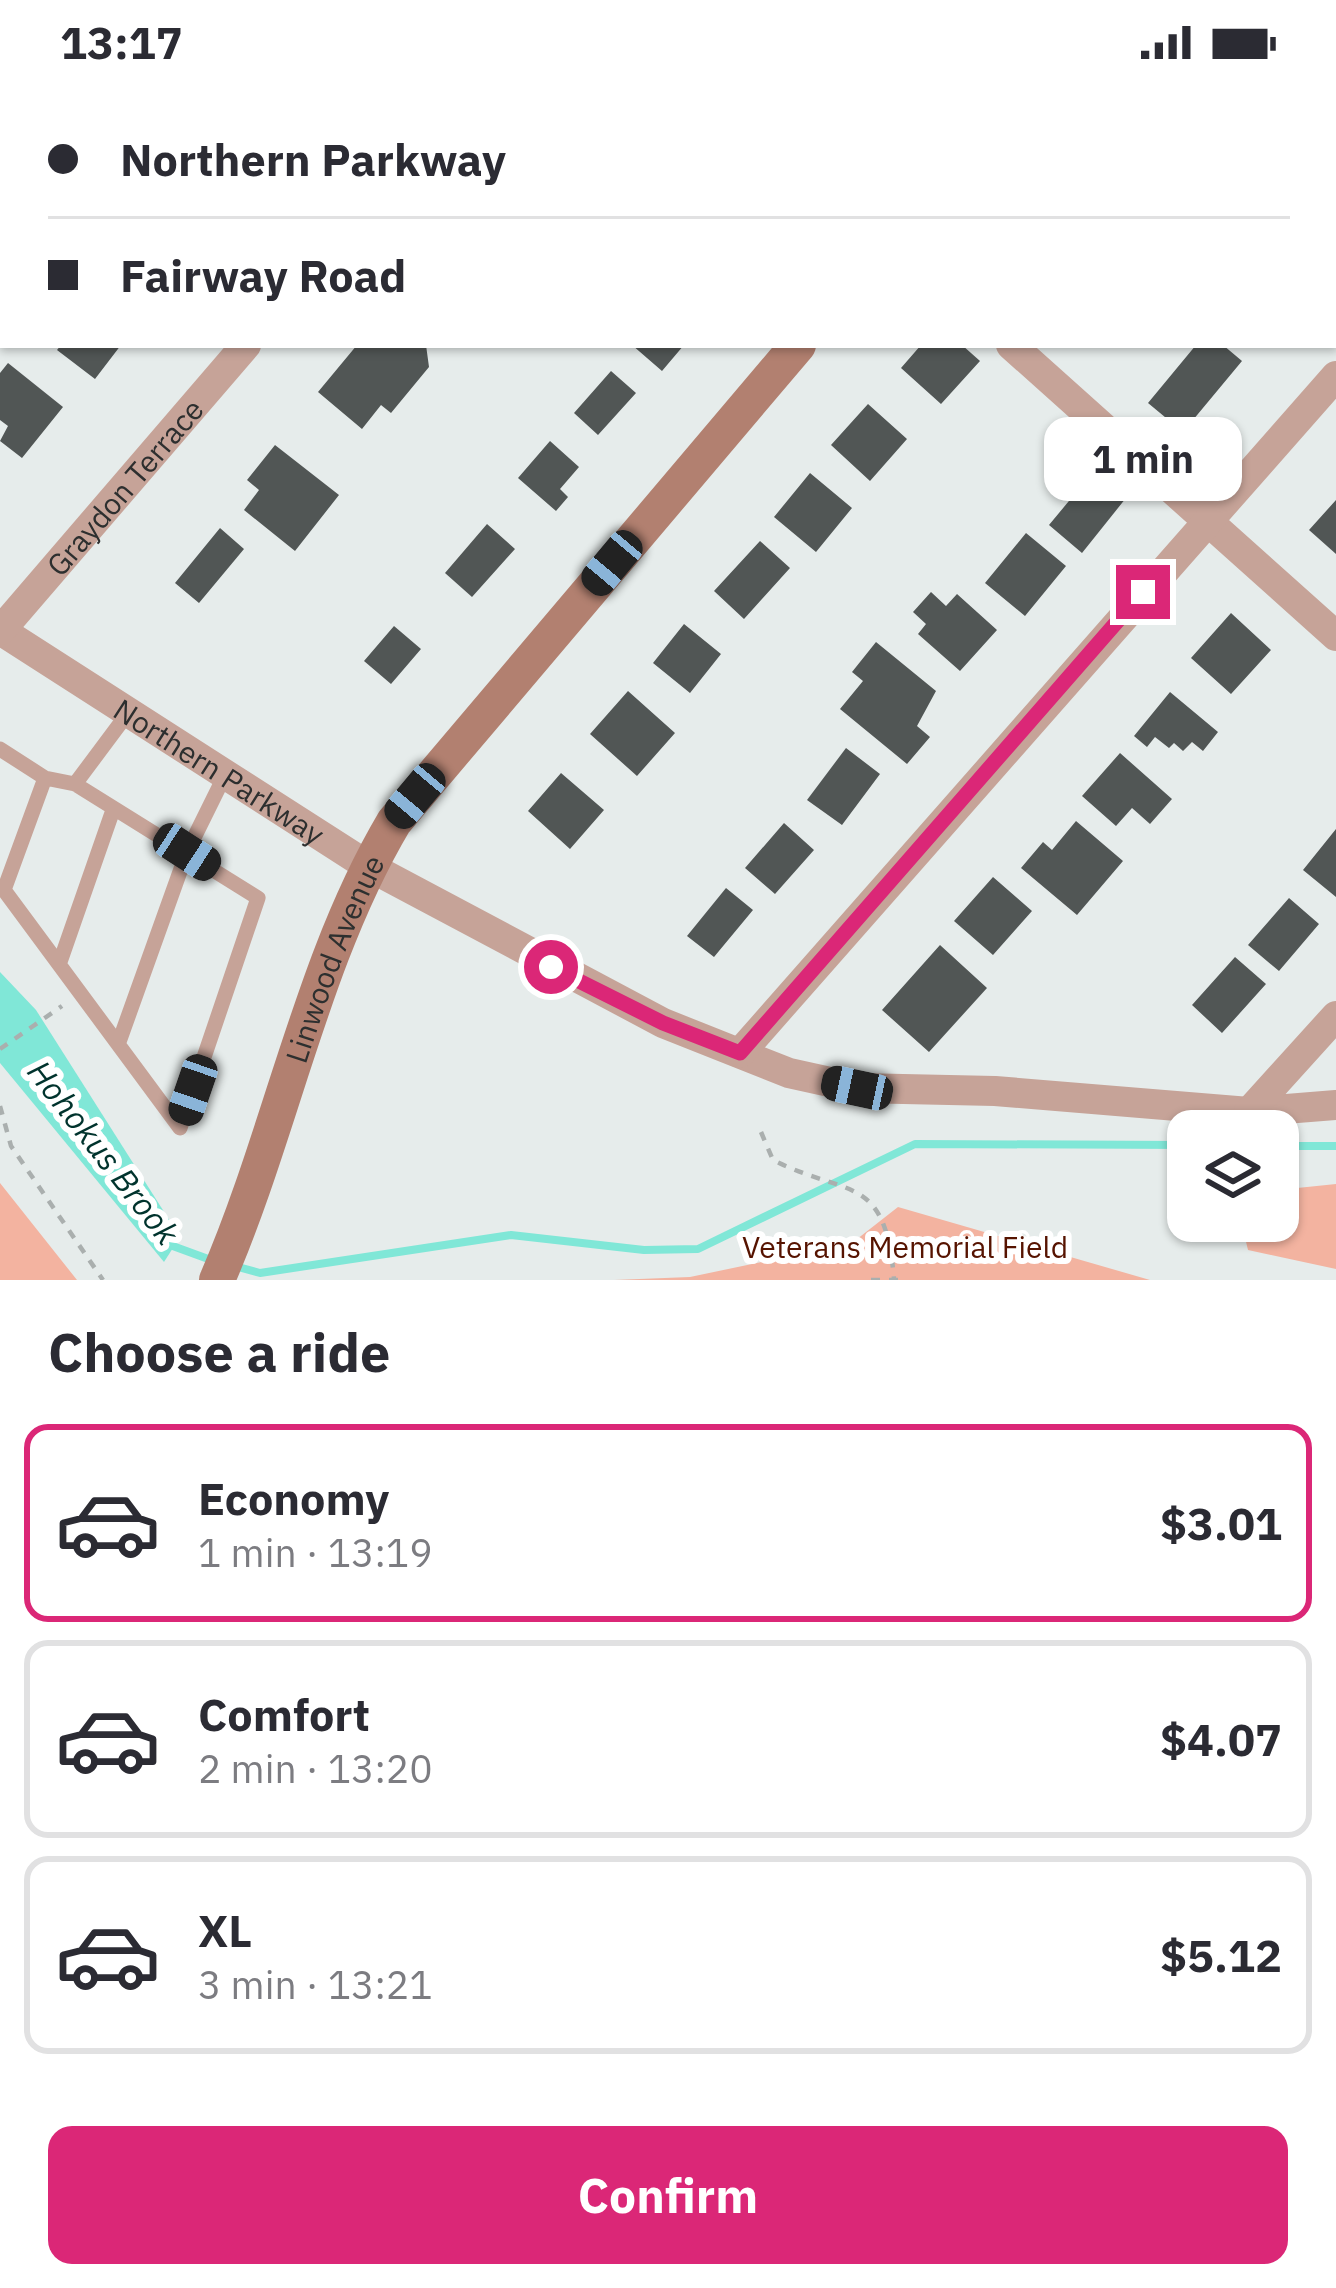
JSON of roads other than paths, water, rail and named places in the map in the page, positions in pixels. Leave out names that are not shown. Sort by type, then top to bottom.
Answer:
[{"type":"main road","name":"Linwood Avenue","points":[[217,1280],[247,1212],[350,904],[394,821],[795,348]]},
{"type":"street","name":"Graydon Terrace","points":[[0,630],[242,348]]},
{"type":"street","points":[[1014,348],[1336,636]]},
{"type":"street","points":[[740,1053],[1336,376]]},
{"type":"street","name":"Northern Parkway","points":[[0,630],[368,866],[663,1023],[789,1072],[857,1088],[995,1090],[1226,1110]]},
{"type":"street","points":[[1251,1110],[1336,1016]]},
{"type":"street","name":"Northern Parkway","points":[[1274,1110],[1336,1105]]},
{"type":"lane","points":[[75,784],[128,713]]},
{"type":"lane","points":[[0,749],[46,778],[75,784],[258,898],[179,1128],[4,890],[46,778]]},
{"type":"lane","points":[[119,1042],[187,852],[226,773]]},
{"type":"lane","points":[[60,962],[113,810]]},
{"type":"water","name":"Hohokus Brook","points":[[0,972],[36,1010],[180,1237],[164,1262],[0,1063]]},
{"type":"waterway","name":"Hohokus Brook","points":[[231,1265],[260,1273],[511,1235],[644,1250],[698,1249],[915,1144],[1167,1145]]},
{"type":"waterway","name":"Hohokus Brook","points":[[1299,1146],[1336,1146]]},
{"type":"waterway","name":"Hohokus Brook","points":[[170,1245],[211,1260]]},
{"type":"park label","name":"Veterans Memorial Field","points":[[905,1246]]}]
